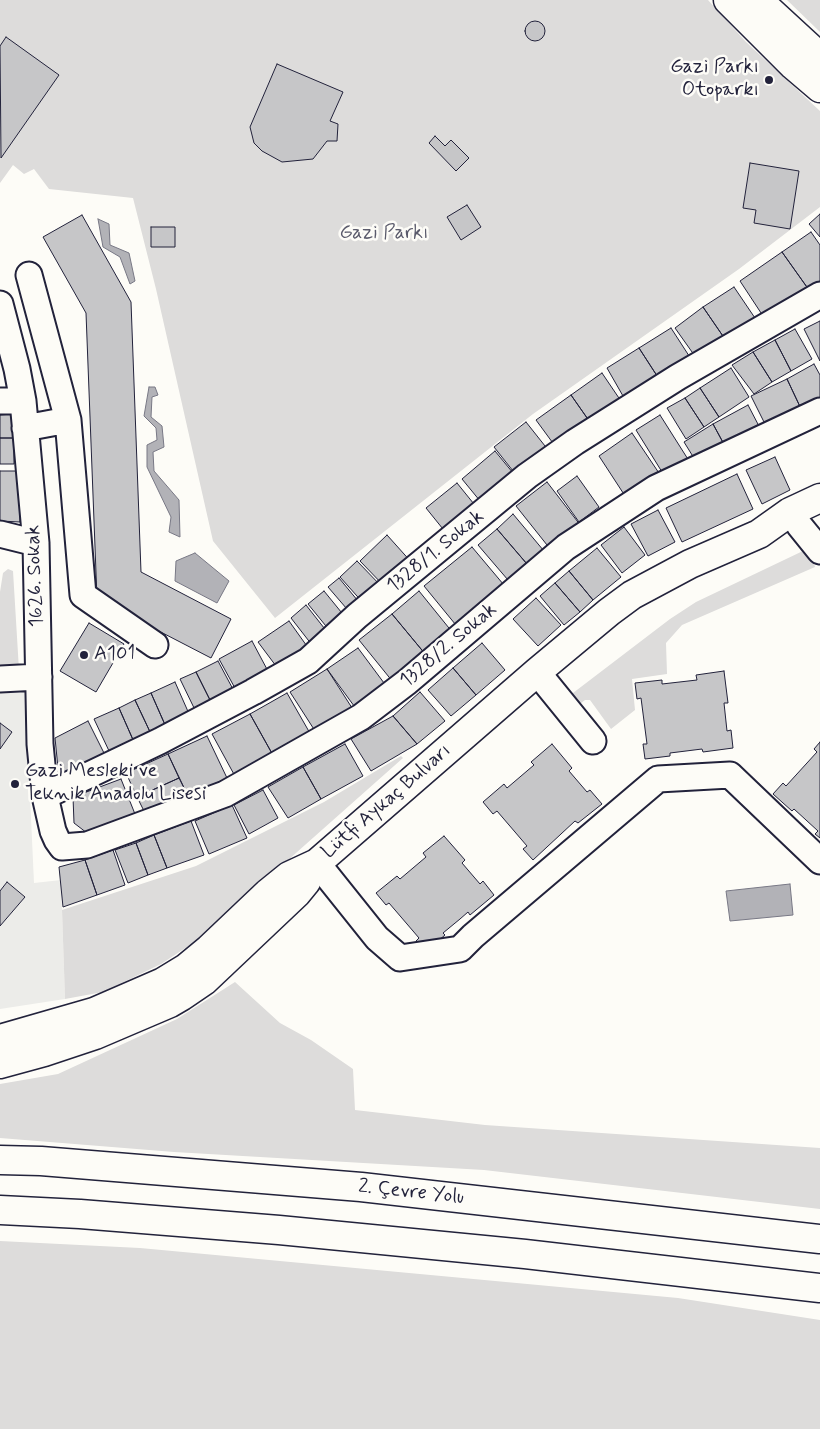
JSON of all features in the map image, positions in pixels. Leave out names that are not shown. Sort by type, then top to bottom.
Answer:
[{"type":"main road","points":[[728,0],[793,65],[820,88]]},
{"type":"main road","points":[[758,0],[820,57]]},
{"type":"main road","name":"Lütfi Aykaç Bulvarı","points":[[759,534],[790,512],[820,498]]},
{"type":"main road","name":"Lütfi Aykaç Bulvarı","points":[[0,1038],[94,1012],[163,982],[186,968],[209,949],[268,893],[289,876],[317,864],[537,672],[632,595],[690,564],[759,534],[810,521]]},
{"type":"main road","points":[[0,1064],[95,1035],[170,1003],[194,989],[296,893],[308,879],[317,864]]},
{"type":"main road","name":"2. Çevre Yolu","points":[[0,1160],[41,1161],[361,1187],[820,1239]]},
{"type":"main road","points":[[0,1210],[80,1214],[278,1230],[526,1254],[820,1288]]},
{"type":"main road","points":[[774,1283],[820,1299]]},
{"type":"street","points":[[29,275],[68,420],[83,595],[155,645]]},
{"type":"street","name":"1328/1. Sokak","points":[[45,796],[160,741],[308,661],[358,616],[527,476],[576,442],[678,377],[820,295]]},
{"type":"street","name":"1626. Sokak","points":[[0,304],[17,369],[11,401],[25,428],[36,543],[40,744],[45,796],[52,831],[62,847]]},
{"type":"street","name":"1328/2. Sokak","points":[[62,847],[87,845],[225,794],[362,718],[566,547],[656,488],[820,411]]},
{"type":"street","points":[[25,428],[68,420]]},
{"type":"street","points":[[810,521],[820,551]]},
{"type":"street","points":[[0,534],[36,543]]},
{"type":"street","points":[[537,672],[592,741]]},
{"type":"street","points":[[0,679],[38,678]]},
{"type":"street","points":[[317,864],[376,938],[400,958],[460,949],[658,779],[720,774],[730,775],[820,861]]},
{"type":"shaded area","points":[[98,219],[109,224],[110,245],[129,253],[135,281],[130,284],[120,257],[103,247]]},
{"type":"shaded area","points":[[149,387],[155,387],[158,395],[152,397],[151,417],[162,426],[164,447],[153,452],[154,471],[179,500],[180,537],[169,532],[171,517],[147,467],[147,445],[157,440],[156,428],[144,416]]},
{"type":"shaded area","points":[[195,553],[229,581],[217,603],[175,581],[176,561]]},
{"type":"shaded area","name":"Gazi Mesleki ve Teknik Anadolu Lisesi","points":[[25,687],[34,883],[61,880],[65,999],[0,1009],[0,688]]},
{"type":"shaded area","points":[[790,884],[793,915],[730,921],[726,891]]},
{"type":"green space","name":"Gazi Parkı","points":[[0,0],[708,0],[746,42],[820,111],[820,207],[739,269],[533,414],[275,618],[213,541],[156,289],[133,198],[49,189],[34,169],[24,174],[13,165],[0,183]]},
{"type":"green space","points":[[787,0],[820,0],[820,32]]},
{"type":"green space","points":[[805,550],[811,554],[815,567],[682,625],[666,643],[667,674],[632,679],[635,710],[611,729],[590,700],[585,700],[576,707],[571,701],[573,693],[670,619],[696,602]]},
{"type":"green space","points":[[8,569],[13,571],[19,670],[0,669],[0,592],[3,573]]},
{"type":"green space","points":[[401,756],[403,758],[193,943],[161,964],[103,992],[65,999],[62,910],[196,866],[324,802]]},
{"type":"green space","points":[[235,982],[280,1023],[311,1040],[353,1069],[355,1110],[485,1125],[820,1148],[820,1209],[484,1170],[174,1152],[0,1138],[0,1084],[58,1074],[177,1019]]},
{"type":"green space","points":[[0,1241],[140,1248],[678,1298],[820,1320],[820,1429],[0,1429]]},
{"type":"building","points":[[535,21],[542,24],[545,31],[542,38],[535,41],[528,38],[525,31],[528,24]]},
{"type":"building","points":[[6,37],[59,75],[1,158],[0,46]]},
{"type":"building","points":[[277,64],[343,92],[330,121],[338,124],[337,141],[327,141],[313,159],[282,162],[262,151],[254,143],[250,127]]},
{"type":"building","points":[[435,136],[445,146],[451,140],[469,158],[456,171],[429,143]]},
{"type":"building","points":[[750,163],[799,171],[790,229],[754,223],[756,210],[743,208]]},
{"type":"building","points":[[467,205],[481,227],[461,240],[447,217]]},
{"type":"building","points":[[820,214],[820,237],[809,224]]},
{"type":"building","points":[[82,215],[131,302],[141,572],[231,619],[211,658],[97,599],[86,313],[43,237]]},
{"type":"building","points":[[151,227],[175,227],[175,247],[151,247]]},
{"type":"building","points":[[811,232],[820,245],[820,283],[809,290],[782,252]]},
{"type":"building","points":[[782,252],[809,290],[765,319],[740,281]]},
{"type":"building","points":[[734,287],[757,321],[727,342],[703,307]]},
{"type":"building","points":[[703,307],[727,342],[697,359],[675,328]]},
{"type":"building","points":[[820,321],[820,361],[804,329]]},
{"type":"building","points":[[671,328],[693,362],[661,382],[639,348]]},
{"type":"building","points":[[795,329],[812,359],[791,371],[775,340]]},
{"type":"building","points":[[775,340],[791,371],[772,382],[753,352]]},
{"type":"building","points":[[639,348],[661,382],[627,403],[607,368]]},
{"type":"building","points":[[753,352],[772,382],[754,394],[732,365]]},
{"type":"building","points":[[814,364],[820,375],[820,406],[803,413],[787,379]]},
{"type":"building","points":[[731,368],[749,397],[719,417],[700,388]]},
{"type":"building","points":[[602,373],[623,404],[592,425],[571,395]]},
{"type":"building","points":[[787,379],[803,413],[768,430],[751,396]]},
{"type":"building","points":[[700,388],[719,417],[704,427],[685,398]]},
{"type":"building","points":[[571,395],[592,425],[558,450],[536,420]]},
{"type":"building","points":[[685,398],[704,427],[686,439],[667,408]]},
{"type":"building","points":[[748,405],[761,430],[726,448],[713,424]]},
{"type":"building","points":[[12,414],[14,438],[0,438],[0,415]]},
{"type":"building","points":[[660,415],[691,464],[667,480],[636,430]]},
{"type":"building","points":[[526,422],[549,451],[517,476],[494,447]]},
{"type":"building","points":[[713,424],[726,448],[697,463],[684,442]]},
{"type":"building","points":[[632,433],[663,479],[629,502],[599,456]]},
{"type":"building","points":[[0,438],[14,438],[14,464],[0,464]]},
{"type":"building","points":[[495,451],[518,479],[485,507],[462,479]]},
{"type":"building","points":[[775,457],[790,490],[762,504],[746,470]]},
{"type":"building","points":[[0,471],[20,471],[20,522],[0,521]]},
{"type":"building","points":[[737,474],[753,509],[682,542],[666,508]]},
{"type":"building","points":[[577,476],[599,507],[579,522],[557,491]]},
{"type":"building","points":[[547,482],[581,526],[551,550],[516,506]]},
{"type":"building","points":[[457,483],[478,509],[447,534],[426,508]]},
{"type":"building","points":[[658,510],[675,542],[648,556],[631,524]]},
{"type":"building","points":[[513,514],[549,557],[533,571],[497,529]]},
{"type":"building","points":[[624,527],[645,555],[622,573],[601,545]]},
{"type":"building","points":[[497,529],[533,571],[514,587],[478,545]]},
{"type":"building","points":[[387,535],[413,564],[386,588],[360,561]]},
{"type":"building","points":[[472,547],[509,591],[460,630],[424,586]]},
{"type":"building","points":[[597,548],[621,577],[593,600],[569,571]]},
{"type":"building","points":[[357,561],[383,588],[365,605],[340,577]]},
{"type":"building","points":[[569,571],[593,600],[580,612],[555,583]]},
{"type":"building","points":[[339,578],[363,607],[353,616],[328,587]]},
{"type":"building","points":[[555,583],[580,612],[564,625],[540,596]]},
{"type":"building","points":[[324,591],[346,618],[330,631],[308,604]]},
{"type":"building","points":[[419,591],[453,633],[426,655],[392,614]]},
{"type":"building","points":[[536,598],[561,625],[538,646],[513,619]]},
{"type":"building","points":[[306,605],[328,633],[312,645],[291,618]]},
{"type":"building","points":[[392,614],[426,655],[393,682],[359,640]]},
{"type":"building","points":[[289,621],[309,649],[279,670],[258,642]]},
{"type":"building","points":[[89,623],[124,644],[96,692],[60,671]]},
{"type":"building","points":[[252,641],[269,673],[236,690],[219,659]]},
{"type":"building","points":[[482,643],[505,670],[476,695],[453,668]]},
{"type":"building","points":[[358,648],[387,687],[357,710],[327,669]]},
{"type":"building","points":[[218,661],[235,693],[212,704],[196,672]]},
{"type":"building","points":[[453,668],[476,695],[451,716],[428,690]]},
{"type":"building","points":[[327,669],[354,711],[317,734],[290,692]]},
{"type":"building","points":[[724,671],[728,703],[724,703],[727,731],[731,730],[733,748],[703,752],[702,749],[670,753],[670,756],[645,759],[643,744],[647,744],[641,698],[637,699],[635,683],[662,680],[662,684],[697,680],[696,675]]},
{"type":"building","points":[[196,672],[212,704],[196,712],[180,679]]},
{"type":"building","points":[[175,682],[190,716],[166,727],[151,693]]},
{"type":"building","points":[[420,692],[445,721],[417,744],[393,716]]},
{"type":"building","points":[[151,693],[166,727],[151,734],[135,700]]},
{"type":"building","points":[[287,693],[311,735],[274,757],[250,714]]},
{"type":"building","points":[[135,700],[151,734],[134,742],[119,708]]},
{"type":"building","points":[[119,708],[134,742],[110,753],[94,719]]},
{"type":"building","points":[[250,714],[274,757],[236,778],[212,734]]},
{"type":"building","points":[[393,716],[417,744],[371,771],[351,739]]},
{"type":"building","points":[[88,721],[105,755],[59,778],[55,738]]},
{"type":"building","points":[[0,723],[12,732],[0,749]]},
{"type":"building","points":[[207,736],[227,778],[188,796],[168,754]]},
{"type":"building","points":[[820,742],[820,838],[815,834],[818,831],[794,809],[792,811],[773,794],[783,783],[786,786],[817,752],[814,749]]},
{"type":"building","points":[[345,744],[363,776],[321,799],[303,767]]},
{"type":"building","points":[[552,744],[572,768],[569,771],[587,792],[590,790],[602,804],[578,823],[575,821],[533,860],[523,849],[527,846],[497,811],[493,814],[483,802],[504,784],[507,788],[534,765],[531,762]]},
{"type":"building","points":[[168,754],[179,778],[137,797],[126,773]]},
{"type":"building","points":[[303,767],[321,799],[288,818],[268,787]]},
{"type":"building","points":[[179,778],[188,796],[146,815],[137,797]]},
{"type":"building","points":[[121,779],[135,814],[87,833],[74,823],[73,797]]},
{"type":"building","points":[[263,790],[278,818],[249,834],[234,805]]},
{"type":"building","points":[[232,805],[247,838],[209,854],[195,821]]},
{"type":"building","points":[[191,821],[204,855],[167,868],[154,835]]},
{"type":"building","points":[[154,835],[167,868],[148,875],[136,843]]},
{"type":"building","points":[[444,836],[465,860],[462,863],[480,884],[483,881],[494,895],[470,915],[468,912],[443,933],[445,935],[425,952],[416,941],[419,938],[389,903],[386,905],[376,893],[397,876],[400,879],[426,857],[423,853]]},
{"type":"building","points":[[136,843],[148,875],[128,883],[115,850]]},
{"type":"building","points":[[113,850],[125,885],[97,895],[85,860]]},
{"type":"building","points":[[85,860],[97,895],[63,907],[59,867]]},
{"type":"building","points":[[7,882],[25,897],[0,926],[0,891]]},
{"type":"place","name":"Gazi Parkı Otoparkı","points":[[769,80]]},
{"type":"place","name":"A101","points":[[84,655]]},
{"type":"place","name":"Gazi Mesleki ve Teknik Anadolu Lisesi","points":[[15,784]]}]
